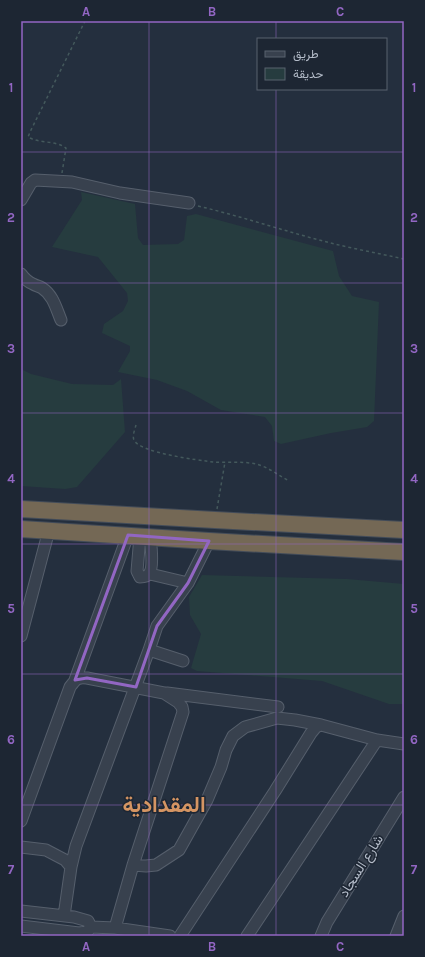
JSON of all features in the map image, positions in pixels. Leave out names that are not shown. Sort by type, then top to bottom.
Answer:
[{"type":"highway","points":[[21,509],[404,530]]},
{"type":"highway","points":[[21,528],[209,541],[404,552]]},
{"type":"street","points":[[21,200],[31,183],[35,180],[72,182],[120,193],[189,203]]},
{"type":"street","points":[[21,274],[24,278],[47,292],[52,298],[61,320]]},
{"type":"street","points":[[21,636],[49,530]]},
{"type":"street","points":[[139,536],[136,571],[140,576],[145,577],[150,574],[188,583]]},
{"type":"street","points":[[21,821],[70,687],[75,680],[139,536]]},
{"type":"street","points":[[64,916],[71,867],[76,846],[136,687],[157,626],[188,583],[209,541]]},
{"type":"street","points":[[149,650],[183,661]]},
{"type":"street","points":[[75,680],[80,677],[164,693],[278,707]]},
{"type":"street","points":[[115,928],[133,865],[183,712],[182,707],[178,702],[164,693]]},
{"type":"street","points":[[133,865],[156,865],[179,850],[207,800],[221,767],[226,750],[233,736],[245,727],[277,718],[321,725],[377,740],[404,744]]},
{"type":"street","points":[[180,936],[275,791],[311,733],[316,727],[321,725]]},
{"type":"street","points":[[247,936],[377,740]]},
{"type":"street","name":"شارع السجاد","points":[[321,936],[327,922],[404,797]]},
{"type":"street","points":[[21,847],[46,850],[65,860],[71,867]]},
{"type":"street","points":[[21,911],[74,917],[88,921],[94,930]]},
{"type":"street","points":[[396,936],[404,916]]},
{"type":"street","points":[[21,926],[79,933],[115,928],[170,936]]},
{"type":"path","points":[[61,181],[66,148],[61,144],[28,137],[84,21]]},
{"type":"path","points":[[189,203],[324,242],[404,259]]},
{"type":"path","points":[[136,425],[133,435],[134,440],[138,445],[146,449],[163,454],[213,462],[254,463],[264,466],[289,481]]},
{"type":"path","points":[[215,520],[225,462]]},
{"type":"highlighted area","points":[[128,535],[209,541],[188,583],[157,626],[136,687],[87,678],[75,680]]},
{"type":"green space","points":[[81,192],[135,204],[138,238],[143,245],[178,244],[184,240],[187,216],[196,214],[333,251],[339,276],[352,296],[379,302],[374,421],[367,427],[281,444],[274,441],[272,426],[265,417],[221,410],[187,391],[157,380],[118,372],[130,351],[130,346],[102,333],[104,324],[123,311],[128,301],[127,293],[98,257],[52,247],[82,200]]},
{"type":"green space","points":[[21,369],[31,374],[72,384],[113,385],[121,379],[125,432],[77,487],[65,489],[21,486]]},
{"type":"green space","points":[[202,575],[347,579],[404,584],[404,704],[389,704],[322,681],[197,671],[191,668],[201,634],[190,615],[189,597]]},
{"type":"district","name":"المقدادیة","points":[[164,805]]}]
